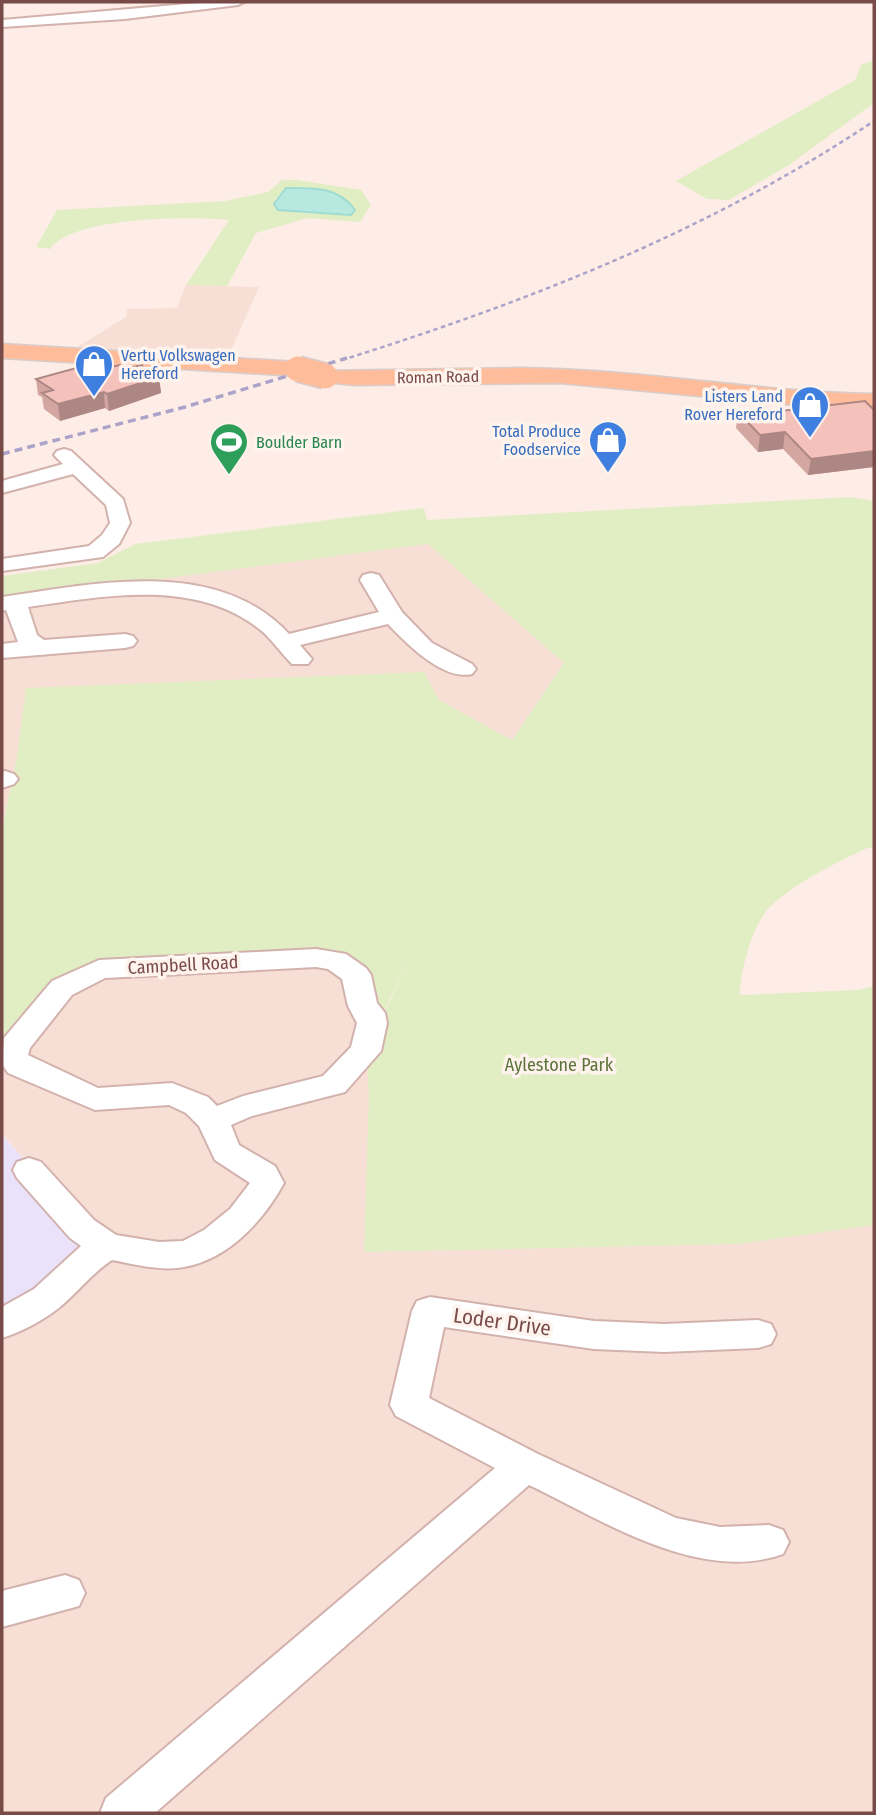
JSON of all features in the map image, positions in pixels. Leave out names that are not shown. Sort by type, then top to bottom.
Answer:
[{"type":"main road","name":"Roman Road","points":[[2,351],[298,369],[325,376],[557,376],[644,381],[705,391],[780,398],[874,401]]},
{"type":"street","points":[[2,24],[125,15],[238,2]]},
{"type":"street","points":[[2,487],[70,461],[116,503],[120,523],[111,539],[95,552],[2,565]]},
{"type":"street","points":[[371,580],[393,616],[424,648],[464,669]]},
{"type":"street","points":[[40,647],[27,639],[9,603],[146,586],[179,589],[210,595],[241,606],[263,618],[294,650],[393,616]]},
{"type":"street","points":[[2,651],[124,641]]},
{"type":"street","name":"Campbell Road","points":[[316,958],[336,961],[348,967],[356,975],[363,1006],[370,1013],[372,1024],[366,1051],[334,1084],[243,1107],[213,1120],[197,1105],[172,1094],[95,1099],[19,1066],[12,1056],[15,1045],[62,988],[99,969],[316,958]]},
{"type":"street","points":[[29,1170],[82,1229],[107,1246],[146,1253],[179,1255],[203,1248],[242,1218],[267,1183],[263,1174],[226,1152],[213,1120]]},
{"type":"street","points":[[2,1324],[46,1299],[83,1262],[107,1246]]},
{"type":"street","name":"Loder Drive","points":[[758,1334],[664,1338],[594,1335],[430,1311],[410,1405],[525,1465],[670,1534],[720,1544],[769,1542]]},
{"type":"street","points":[[122,1813],[525,1465]]},
{"type":"street","points":[[2,1609],[65,1592]]},
{"type":"shaded area","points":[[186,285],[259,287],[229,355],[78,349],[126,317],[127,309],[177,308]]},
{"type":"shaded area","points":[[428,544],[564,663],[512,740],[439,700],[26,688],[17,757],[2,830],[2,600]]},
{"type":"shaded area","points":[[316,958],[348,967],[366,1051],[369,1094],[365,1252],[739,1244],[874,1225],[874,1813],[2,1813],[2,1335],[75,1291],[97,1240],[2,1134],[2,1044],[15,1045],[82,976]]},
{"type":"shaded area","points":[[2,1135],[97,1240],[32,1294],[2,1311]]},
{"type":"green space","points":[[874,60],[874,103],[789,165],[729,200],[707,199],[676,181],[855,80],[861,65]]},
{"type":"green space","points":[[282,180],[298,180],[361,190],[371,205],[360,222],[308,218],[256,233],[227,286],[186,285],[229,220],[188,218],[107,224],[63,238],[50,249],[36,247],[57,210],[225,201],[268,192]],"holes":[[[286,188],[318,189],[324,214],[304,213],[275,200]]]},
{"type":"green space","name":"Aylestone Park","points":[[851,497],[874,501],[874,848],[867,848],[815,875],[790,890],[769,908],[757,926],[748,950],[740,995],[858,990],[874,986],[874,1225],[739,1244],[364,1252],[369,1094],[366,1051],[414,950],[372,1035],[336,961],[99,969],[15,1045],[2,1044],[2,830],[17,757],[26,688],[424,672],[439,700],[512,740],[564,663],[428,544],[2,600],[2,576],[98,563],[135,544],[424,508],[427,520]]},
{"type":"water","points":[[286,188],[333,192],[355,210],[351,215],[278,210],[274,204]]},
{"type":"building","points":[[98,362],[107,368],[120,365],[127,369],[141,365],[159,377],[107,394],[104,392],[58,404],[42,393],[53,390],[36,379]]},
{"type":"building","points":[[865,401],[874,410],[874,451],[811,459],[785,432],[760,435],[738,412],[760,409],[764,413]]},
{"type":"railway","points":[[342,360],[481,313],[617,260],[748,196],[874,121]]},
{"type":"railway","points":[[2,454],[185,407],[347,358]]},
{"type":"place","name":"Vertu Volkswagen Hereford","points":[[94,398]]},
{"type":"place","name":"Listers Land Rover Hereford","points":[[810,439]]},
{"type":"place","name":"Total Produce Foodservice","points":[[608,474]]},
{"type":"place","name":"Boulder Barn","points":[[229,476]]}]
